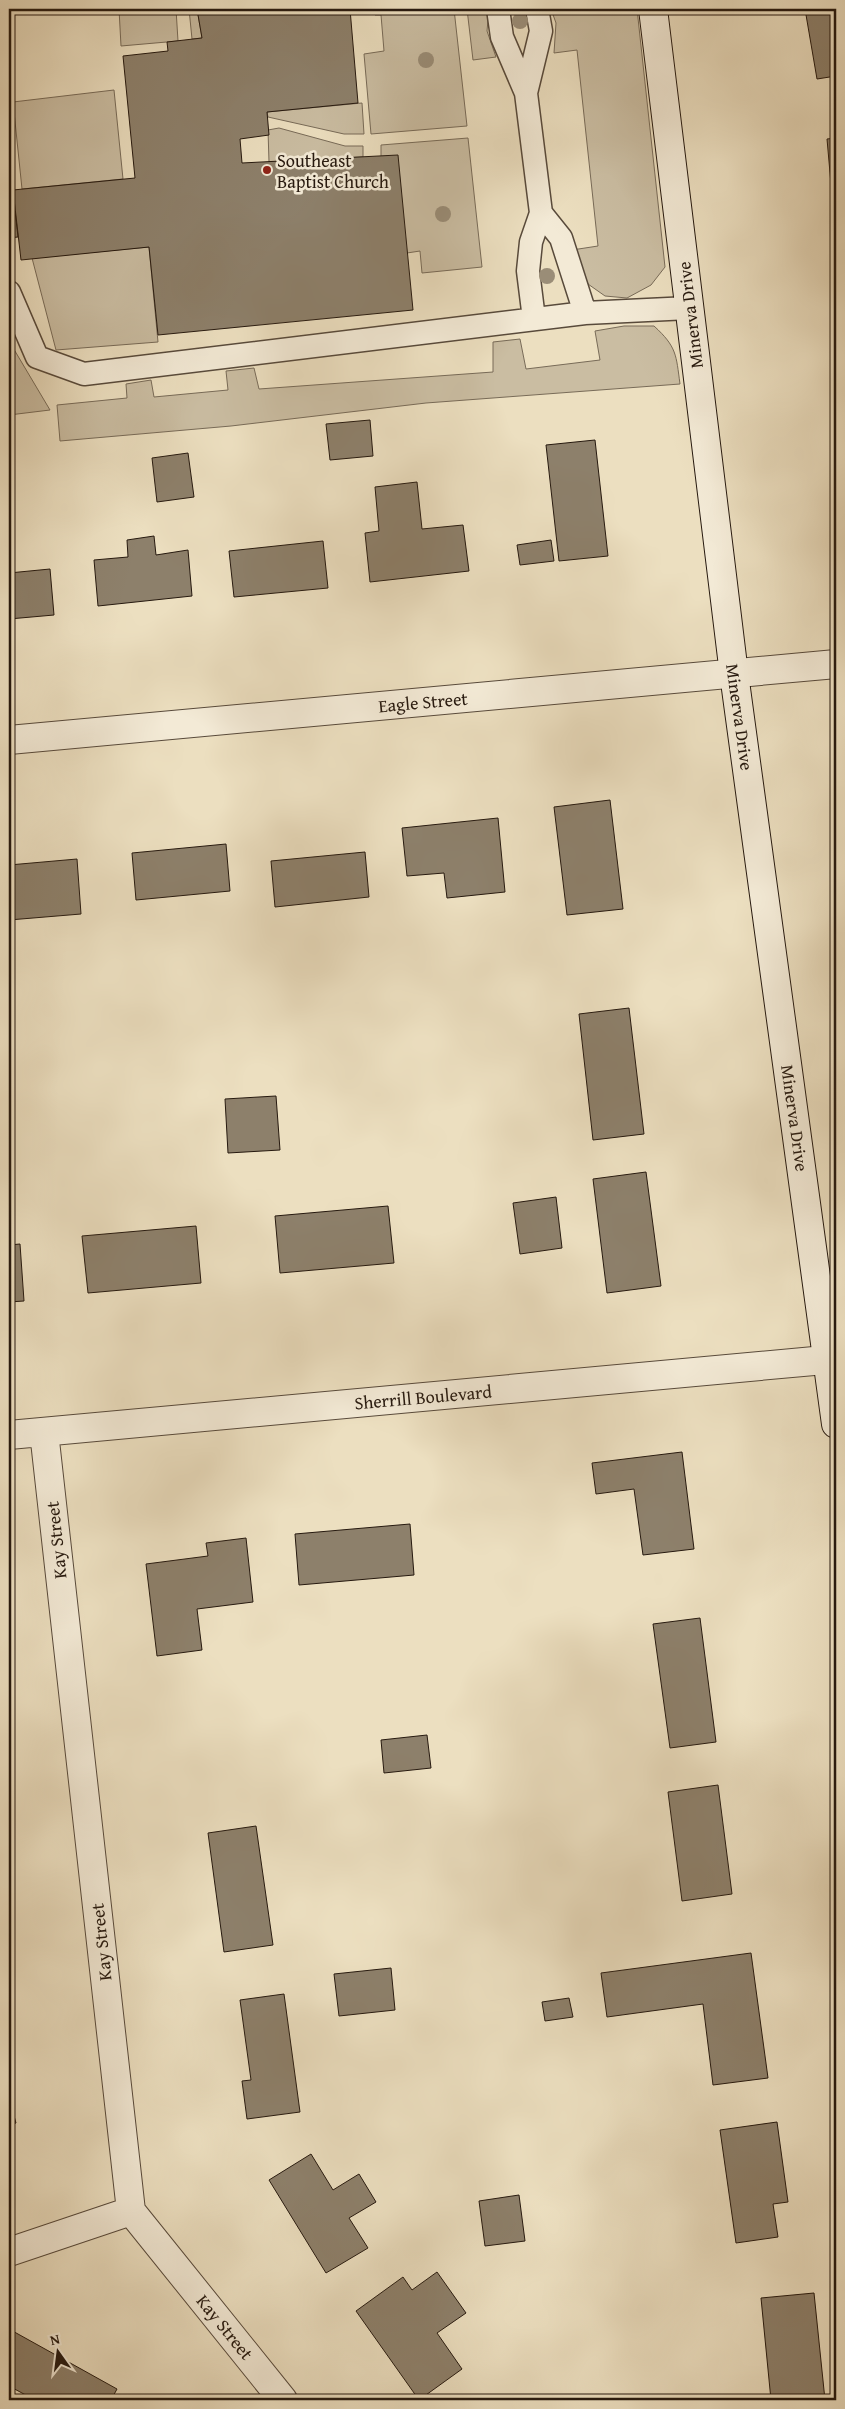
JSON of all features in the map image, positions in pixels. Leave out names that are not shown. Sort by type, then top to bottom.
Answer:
[{"type":"street","name":"Minerva Drive","points":[[653,9],[734,674],[832,1359],[836,1424]]},
{"type":"street","name":"Eagle Street","points":[[9,740],[836,664]]},
{"type":"street","name":"Sherrill Boulevard","points":[[9,1435],[832,1359]]},
{"type":"street","name":"Kay Street","points":[[44,1432],[131,2211],[283,2400]]},
{"type":"street","points":[[9,2252],[131,2211]]},
{"type":"lane","points":[[498,9],[502,37],[526,93],[541,213],[532,242],[528,272],[534,319]]},
{"type":"lane","points":[[526,93],[541,31],[536,9]]},
{"type":"lane","points":[[541,213],[561,238],[585,313]]},
{"type":"lane","points":[[9,292],[37,357],[84,374],[585,313],[689,308]]},
{"type":"shaded area","points":[[119,9],[176,9],[178,41],[121,46]]},
{"type":"shaded area","points":[[189,9],[197,9],[202,38],[192,39]]},
{"type":"shaded area","points":[[375,9],[454,9],[467,126],[371,134],[364,54],[384,51],[381,15],[375,15]]},
{"type":"shaded area","points":[[467,9],[489,9],[487,31],[496,57],[473,60]]},
{"type":"shaded area","points":[[551,9],[637,9],[665,267],[651,285],[627,298],[605,296],[588,284],[572,250],[598,246],[577,50],[554,53],[556,23]]},
{"type":"shaded area","points":[[114,90],[123,179],[22,189],[13,102]]},
{"type":"shaded area","points":[[362,103],[364,134],[344,134],[268,117],[267,112]]},
{"type":"shaded area","points":[[279,128],[345,146],[363,146],[363,157],[269,162],[268,130]]},
{"type":"shaded area","points":[[468,138],[482,267],[422,273],[420,251],[407,253],[381,157],[381,145]]},
{"type":"shaded area","points":[[149,247],[158,342],[56,350],[32,258]]},
{"type":"shaded area","points":[[624,326],[654,326],[662,333],[674,352],[680,384],[426,403],[231,426],[60,441],[57,405],[127,398],[126,384],[151,380],[154,397],[228,390],[226,371],[254,368],[259,389],[493,372],[493,342],[520,339],[526,369],[600,360],[595,331]]},
{"type":"shaded area","points":[[9,341],[50,410],[9,415]]},
{"type":"building","name":"Southeast Baptist Church","points":[[197,9],[350,9],[358,103],[267,112],[269,135],[240,139],[242,163],[398,155],[413,310],[158,335],[149,247],[21,260],[13,190],[135,178],[123,56],[168,51],[167,42],[202,38]]},
{"type":"building","points":[[805,9],[836,9],[836,76],[817,79]]},
{"type":"building","points":[[836,138],[836,218],[834,218],[827,139]]},
{"type":"building","points":[[15,211],[18,237],[9,238],[9,212]]},
{"type":"building","points":[[370,420],[373,456],[330,460],[326,424]]},
{"type":"building","points":[[595,440],[608,556],[559,561],[546,445]]},
{"type":"building","points":[[188,453],[194,497],[157,502],[152,458]]},
{"type":"building","points":[[417,482],[422,529],[463,525],[469,571],[370,582],[365,533],[379,531],[375,487]]},
{"type":"building","points":[[154,536],[156,555],[188,550],[192,596],[98,606],[94,560],[128,557],[127,540]]},
{"type":"building","points":[[551,540],[554,561],[520,565],[517,545]]},
{"type":"building","points":[[323,541],[328,588],[234,597],[229,551]]},
{"type":"building","points":[[50,569],[54,615],[9,619],[9,573]]},
{"type":"building","points":[[610,800],[623,909],[567,915],[554,807]]},
{"type":"building","points":[[498,818],[505,892],[447,898],[444,873],[407,876],[402,828]]},
{"type":"building","points":[[226,844],[230,891],[136,900],[132,853]]},
{"type":"building","points":[[365,852],[369,897],[275,907],[271,861]]},
{"type":"building","points":[[77,859],[81,914],[9,920],[9,865]]},
{"type":"building","points":[[629,1008],[644,1134],[593,1140],[579,1014]]},
{"type":"building","points":[[276,1096],[280,1150],[228,1153],[225,1099]]},
{"type":"building","points":[[646,1172],[661,1286],[607,1293],[593,1179]]},
{"type":"building","points":[[556,1197],[562,1248],[520,1254],[513,1203]]},
{"type":"building","points":[[388,1206],[394,1263],[280,1273],[275,1216]]},
{"type":"building","points":[[196,1226],[201,1283],[88,1293],[82,1236]]},
{"type":"building","points":[[20,1244],[24,1301],[9,1302],[9,1245]]},
{"type":"building","points":[[682,1452],[694,1549],[643,1555],[634,1489],[596,1494],[592,1463]]},
{"type":"building","points":[[410,1524],[414,1575],[299,1585],[295,1534]]},
{"type":"building","points":[[246,1538],[253,1602],[197,1609],[202,1650],[157,1656],[146,1564],[208,1556],[206,1543]]},
{"type":"building","points":[[700,1618],[716,1742],[670,1748],[653,1624]]},
{"type":"building","points":[[427,1735],[431,1768],[384,1773],[381,1740]]},
{"type":"building","points":[[718,1785],[732,1894],[682,1901],[668,1792]]},
{"type":"building","points":[[256,1826],[273,1945],[224,1952],[208,1833]]},
{"type":"building","points":[[751,1953],[768,2078],[713,2085],[703,2004],[607,2017],[601,1973]]},
{"type":"building","points":[[391,1968],[395,2010],[339,2016],[334,1974]]},
{"type":"building","points":[[284,1994],[300,2112],[247,2119],[242,2081],[251,2080],[240,2000]]},
{"type":"building","points":[[569,1998],[573,2017],[545,2021],[542,2002]]},
{"type":"building","points":[[9,2098],[16,2123],[9,2125]]},
{"type":"building","points":[[777,2122],[788,2202],[773,2204],[778,2237],[736,2243],[720,2130]]},
{"type":"building","points":[[311,2154],[333,2190],[359,2174],[376,2202],[349,2218],[368,2248],[326,2273],[269,2180]]},
{"type":"building","points":[[519,2195],[525,2241],[485,2246],[479,2201]]},
{"type":"building","points":[[437,2272],[466,2313],[437,2333],[462,2369],[419,2400],[356,2311],[403,2277],[412,2290]]},
{"type":"building","points":[[814,2293],[825,2400],[771,2400],[761,2298]]},
{"type":"building","points":[[9,2329],[117,2389],[111,2400],[35,2400],[9,2386]]},
{"type":"place","name":"Southeast Baptist Church","points":[[267,170]]}]
